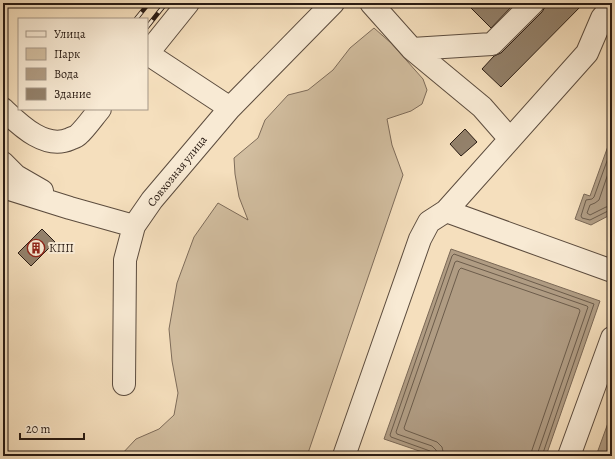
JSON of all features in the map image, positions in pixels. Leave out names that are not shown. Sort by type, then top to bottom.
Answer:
[{"type":"street","points":[[148,53],[188,3]]},
{"type":"street","name":"Совхозная улица","points":[[124,384],[125,260],[134,226],[152,200],[230,108],[333,3]]},
{"type":"street","points":[[371,3],[412,49],[482,107],[510,139]]},
{"type":"street","points":[[412,49],[492,44],[533,3]]},
{"type":"street","points":[[344,456],[420,238],[429,222],[446,211],[586,53],[602,18],[612,6]]},
{"type":"street","points":[[148,55],[230,108]]},
{"type":"street","points":[[3,109],[20,125],[33,134],[46,140],[63,142],[78,136],[99,110]]},
{"type":"street","points":[[3,163],[16,176],[70,208]]},
{"type":"street","points":[[3,187],[134,226]]},
{"type":"street","points":[[446,211],[612,271]]},
{"type":"street","points":[[569,456],[612,338]]},
{"type":"green space","points":[[374,28],[391,43],[423,79],[427,90],[422,104],[411,111],[387,119],[392,145],[403,175],[307,456],[120,456],[136,439],[159,429],[174,415],[178,393],[172,361],[169,329],[177,283],[194,237],[218,203],[248,220],[239,197],[234,158],[258,138],[265,120],[288,95],[308,90],[333,70],[350,48]]},
{"type":"water","points":[[612,135],[612,215],[591,225],[575,219],[584,194],[590,196]]},
{"type":"water","points":[[451,249],[600,301],[546,456],[434,456],[384,439]]},
{"type":"water","points":[[612,412],[612,456],[596,456]]},
{"type":"building","points":[[466,3],[515,3],[491,28]]},
{"type":"building","points":[[545,3],[584,3],[501,87],[482,69],[494,56],[501,53],[542,12],[545,7]]},
{"type":"building","points":[[465,129],[477,142],[461,156],[450,144]]},
{"type":"building","name":"КПП","points":[[42,229],[55,242],[31,266],[18,253]]},
{"type":"railway","points":[[137,18],[149,3]]},
{"type":"railway","points":[[148,26],[166,3]]},
{"type":"place","name":"КПП","points":[[36,248]]}]
